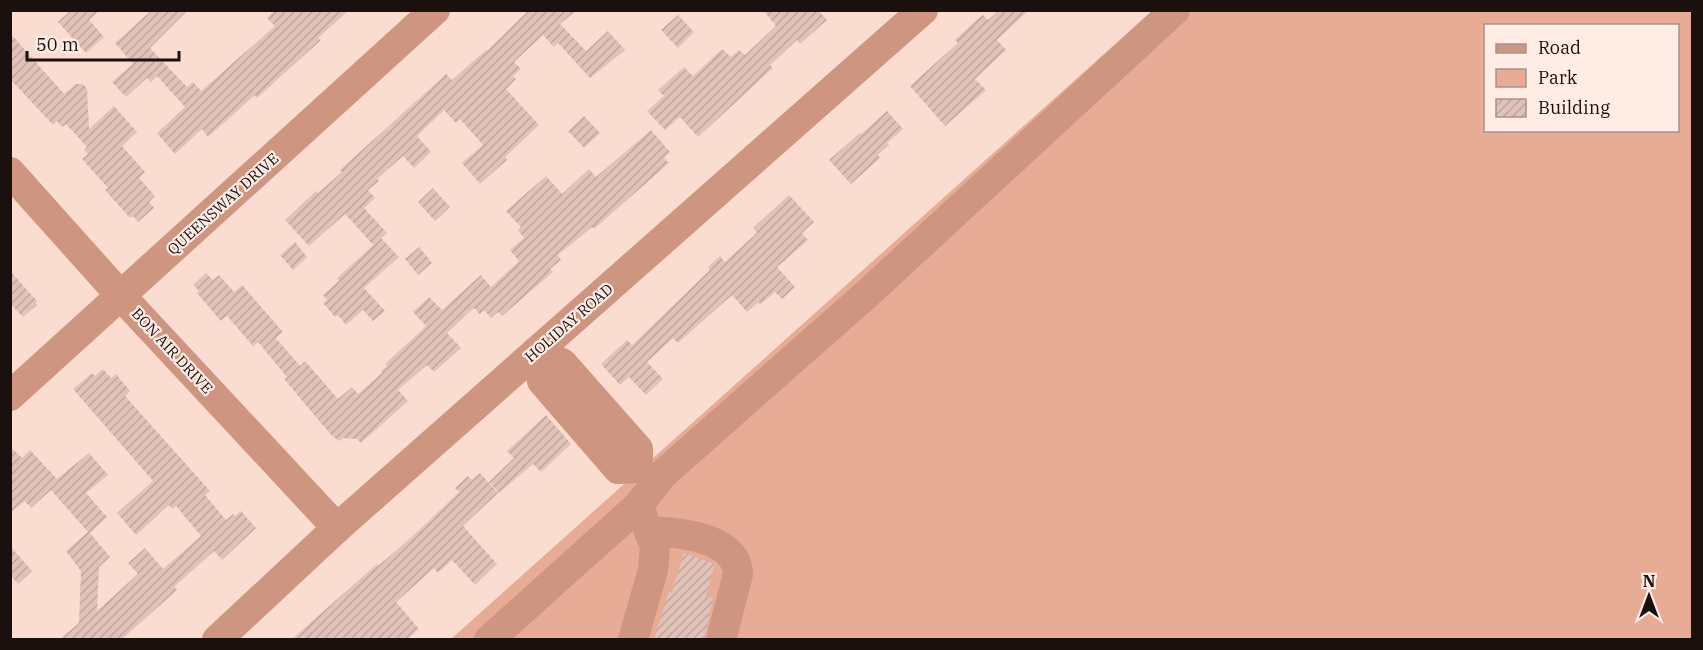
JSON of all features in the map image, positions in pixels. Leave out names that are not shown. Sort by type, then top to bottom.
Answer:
[{"type":"street","name":"QUEENSWAY DRIVE","points":[[10,396],[435,10]]},
{"type":"street","name":"HOLIDAY ROAD","points":[[217,639],[337,528],[923,10]]},
{"type":"street","points":[[489,639],[517,629],[645,498],[663,474],[868,293],[1175,10]]},
{"type":"street","name":"BON AIR DRIVE","points":[[10,172],[121,296],[337,528]]},
{"type":"street","points":[[536,352],[542,381],[618,470],[681,533],[704,540],[729,553],[738,563],[738,574],[721,639]]},
{"type":"street","points":[[633,639],[653,570],[655,546],[645,498]]},
{"type":"green space","points":[[1152,11],[1692,11],[1692,639],[450,640]]},
{"type":"building","points":[[71,10],[100,10],[89,20],[104,37],[86,53],[58,22]]},
{"type":"building","points":[[152,10],[188,10],[150,48],[187,87],[193,82],[201,91],[275,26],[267,18],[275,10],[349,10],[318,38],[321,40],[257,98],[255,95],[208,137],[202,129],[175,154],[157,133],[185,107],[157,76],[151,82],[147,78],[126,97],[112,82],[133,64],[115,43]]},
{"type":"building","points":[[529,10],[577,10],[560,24],[586,51],[608,31],[625,50],[590,78],[558,43],[554,47],[543,35],[514,62],[521,69],[513,76],[516,79],[506,89],[539,125],[505,157],[507,160],[480,184],[462,163],[483,145],[460,119],[456,123],[444,110],[417,136],[431,152],[414,168],[403,156],[368,190],[375,198],[364,208],[387,233],[373,245],[345,214],[309,246],[285,220],[316,191],[318,193],[342,172],[340,170],[446,74],[452,80],[487,51]]},
{"type":"building","points":[[763,10],[818,10],[827,20],[800,44],[797,40],[770,65],[773,68],[698,137],[680,117],[665,130],[647,111],[664,96],[658,90],[684,67],[693,76],[722,49],[731,57],[739,50],[745,55],[776,26]]},
{"type":"building","points":[[999,10],[1029,10],[997,40],[1006,50],[975,79],[986,90],[945,126],[910,86],[958,43],[955,40],[975,21],[983,15],[988,20]]},
{"type":"building","points":[[678,15],[694,32],[678,48],[661,30]]},
{"type":"building","points":[[10,33],[64,94],[76,84],[83,84],[87,89],[89,129],[114,106],[137,132],[122,146],[145,172],[139,178],[155,196],[149,202],[154,208],[138,222],[133,216],[130,218],[105,190],[108,188],[82,159],[88,154],[84,150],[87,147],[66,124],[62,127],[57,121],[53,125],[10,79]]},
{"type":"building","points":[[887,111],[903,129],[887,143],[889,145],[878,155],[880,158],[851,184],[829,160]]},
{"type":"building","points":[[584,116],[600,133],[584,148],[568,131]]},
{"type":"building","points":[[651,130],[670,152],[664,158],[669,163],[594,229],[592,227],[558,255],[561,260],[550,269],[553,272],[502,316],[498,312],[491,318],[484,310],[480,314],[474,308],[447,333],[461,348],[434,372],[427,365],[398,390],[408,401],[361,443],[357,439],[343,438],[339,441],[332,436],[284,379],[287,377],[258,342],[253,346],[227,316],[221,321],[193,285],[206,273],[213,280],[219,275],[234,292],[242,285],[283,332],[276,338],[300,366],[305,361],[338,399],[352,387],[358,394],[382,373],[381,371],[387,366],[385,364],[426,326],[413,312],[429,297],[442,310],[481,275],[491,287],[519,261],[510,250],[524,238],[518,230],[521,227],[506,211],[546,176],[562,194],[589,169],[596,177]]},
{"type":"building","points":[[433,188],[450,207],[435,221],[418,202]]},
{"type":"building","points":[[789,195],[814,222],[802,233],[808,240],[777,267],[795,287],[782,299],[775,292],[760,305],[759,302],[747,312],[732,295],[678,343],[673,338],[647,362],[663,379],[646,395],[629,377],[620,385],[601,364],[627,340],[632,345],[710,270],[708,267],[720,256],[725,262],[757,233],[753,228]]},
{"type":"building","points":[[381,238],[399,257],[364,288],[385,311],[373,321],[363,310],[346,325],[338,315],[335,317],[323,303],[327,300],[323,295],[339,281],[337,278]]},
{"type":"building","points":[[295,242],[307,257],[293,270],[280,255]]},
{"type":"building","points":[[419,247],[432,263],[418,275],[405,259]]},
{"type":"building","points":[[10,271],[37,301],[37,305],[23,317],[10,303]]},
{"type":"building","points":[[103,369],[111,378],[116,374],[130,391],[125,396],[210,491],[205,495],[226,520],[241,511],[256,528],[222,560],[214,551],[174,587],[177,590],[122,639],[60,639],[79,623],[81,571],[66,551],[88,532],[51,490],[31,508],[25,501],[10,513],[10,446],[22,458],[30,450],[57,479],[89,453],[108,475],[86,493],[107,517],[90,533],[110,557],[99,567],[97,611],[138,574],[128,563],[145,548],[163,569],[201,536],[176,506],[172,509],[169,505],[136,535],[117,513],[153,481],[73,389],[92,373],[95,376]]},
{"type":"building","points":[[546,415],[571,444],[541,472],[533,464],[499,493],[489,482],[514,458],[507,451]]},
{"type":"building","points":[[480,473],[498,493],[463,526],[497,564],[475,585],[452,560],[438,573],[434,568],[396,602],[419,629],[408,639],[292,639],[377,564],[378,566],[414,535],[459,492],[455,488],[468,476],[472,480]]},
{"type":"building","points":[[10,546],[32,571],[18,584],[10,575]]},
{"type":"building","points":[[684,553],[715,564],[706,596],[713,598],[704,639],[654,639],[669,591],[672,592]]}]
